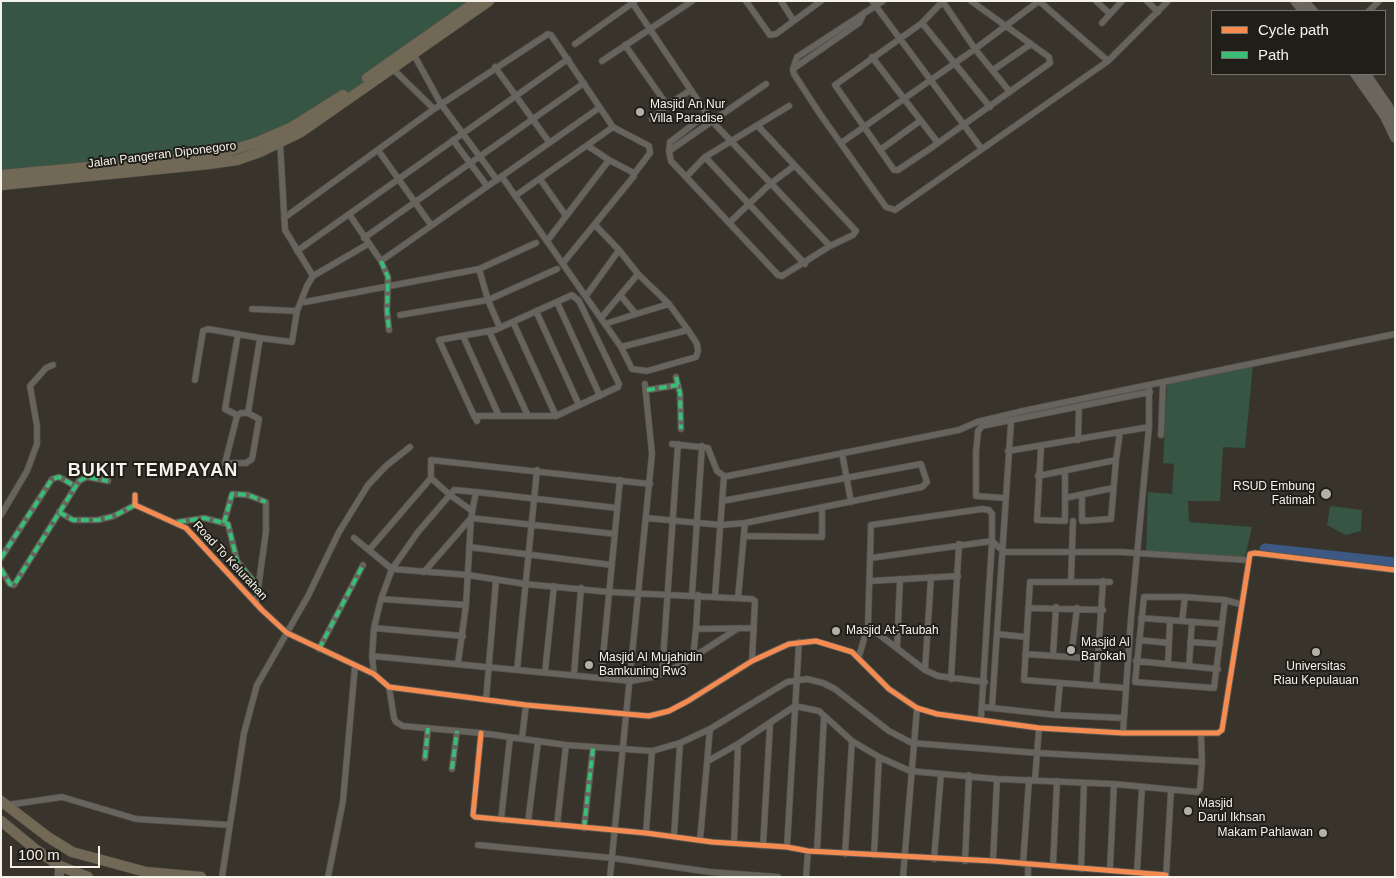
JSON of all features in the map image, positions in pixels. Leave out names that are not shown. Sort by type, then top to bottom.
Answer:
[{"type":"highway","name":"Jalan Pangeran Diponegoro","points":[[1,175],[198,157],[226,152],[255,143],[292,127],[342,96],[477,1]]},
{"type":"highway","name":"Jalan Pangeran Diponegoro","points":[[1,185],[218,162],[245,157],[301,132],[414,56],[489,1]]},
{"type":"highway","points":[[3,803],[48,837],[80,855],[146,872],[201,877]]},
{"type":"highway","points":[[1,821],[35,849],[60,866],[88,877]]},
{"type":"main road","points":[[1356,75],[1374,93],[1395,121]]},
{"type":"main road","points":[[1366,75],[1395,138]]},
{"type":"main road","points":[[59,877],[60,866]]},
{"type":"street","points":[[602,61],[692,1]]},
{"type":"street","points":[[746,1],[770,35],[776,34],[821,1]]},
{"type":"street","points":[[781,1],[793,20]]},
{"type":"street","points":[[884,1],[874,4],[864,13],[796,57],[793,69],[794,74],[820,114],[886,207],[895,210],[981,148],[1108,61],[1168,1]]},
{"type":"street","points":[[971,1],[1049,57],[1050,63],[990,107],[897,171],[863,127],[835,85],[922,22],[943,1],[975,49],[1010,92]]},
{"type":"street","points":[[841,143],[975,49],[1039,1],[1108,61]]},
{"type":"street","points":[[1096,1],[1110,14]]},
{"type":"street","points":[[1102,22],[1122,1]]},
{"type":"street","points":[[1148,1],[1158,12]]},
{"type":"street","points":[[1370,10],[1380,1]]},
{"type":"street","points":[[575,44],[633,2],[706,114],[730,142],[830,246]]},
{"type":"street","points":[[874,4],[898,39],[981,148]]},
{"type":"street","points":[[922,22],[990,107]]},
{"type":"street","points":[[284,218],[441,104],[548,34],[551,35],[568,59],[613,127],[649,146],[650,153],[633,178],[562,262]]},
{"type":"street","points":[[993,70],[1031,44]]},
{"type":"street","points":[[625,45],[667,105]]},
{"type":"street","points":[[414,56],[441,104],[462,134],[515,196],[621,347],[632,370],[647,371],[696,357],[698,351],[697,344],[688,330],[668,304],[638,274],[619,250],[595,225]]},
{"type":"street","points":[[872,57],[938,143]]},
{"type":"street","points":[[297,251],[568,59]]},
{"type":"street","points":[[495,67],[549,142]]},
{"type":"street","points":[[393,69],[434,109]]},
{"type":"street","points":[[364,238],[584,83]]},
{"type":"street","points":[[669,151],[711,120],[766,84]]},
{"type":"street","points":[[652,119],[667,105],[691,90]]},
{"type":"street","points":[[686,177],[705,158],[789,106]]},
{"type":"street","points":[[381,261],[599,108]]},
{"type":"street","points":[[706,114],[670,142],[671,161],[780,276],[805,264],[830,246],[853,235],[856,231],[758,126]]},
{"type":"street","points":[[880,150],[920,121]]},
{"type":"street","points":[[515,196],[613,127]]},
{"type":"street","points":[[453,140],[488,186]]},
{"type":"street","points":[[280,142],[285,230],[313,276]]},
{"type":"street","points":[[588,146],[634,174]]},
{"type":"street","points":[[378,150],[431,225]]},
{"type":"street","points":[[705,158],[805,264]]},
{"type":"street","points":[[547,241],[609,160]]},
{"type":"street","points":[[729,223],[748,203],[794,166]]},
{"type":"street","points":[[540,179],[566,216]]},
{"type":"street","points":[[349,214],[386,269],[389,330]]},
{"type":"street","points":[[306,302],[479,269],[536,243]]},
{"type":"street","points":[[195,380],[203,330],[292,342],[296,311],[306,286],[313,276],[368,244]]},
{"type":"street","points":[[586,296],[619,250]]},
{"type":"street","points":[[400,315],[488,300],[557,268]]},
{"type":"street","points":[[479,269],[488,300],[500,328]]},
{"type":"street","points":[[601,318],[638,274]]},
{"type":"street","points":[[572,295],[579,301],[619,384],[618,387],[556,416],[500,416],[476,419],[439,340],[500,328],[572,295]]},
{"type":"street","points":[[621,296],[636,314]]},
{"type":"street","points":[[557,302],[600,396]]},
{"type":"street","points":[[605,324],[668,304]]},
{"type":"street","points":[[252,309],[296,311]]},
{"type":"street","points":[[536,311],[579,405]]},
{"type":"street","points":[[512,322],[556,416]]},
{"type":"street","points":[[621,347],[688,330]]},
{"type":"street","points":[[489,331],[528,416]]},
{"type":"street","points":[[237,414],[225,463],[249,463],[252,459],[259,418],[248,413],[237,414],[225,409],[238,334]]},
{"type":"street","points":[[1005,498],[976,497],[976,452],[979,428],[1079,407],[1150,389],[1163,382],[1395,334]]},
{"type":"street","points":[[463,336],[500,416]]},
{"type":"street","points":[[248,413],[260,338]]},
{"type":"street","points":[[1,515],[27,471],[37,444],[30,386],[46,368],[53,364]]},
{"type":"street","points":[[676,377],[680,393],[682,429]]},
{"type":"street","points":[[1161,435],[1163,382]]},
{"type":"street","points":[[610,877],[625,714],[631,681],[638,592],[650,484],[652,454],[646,387],[678,385]]},
{"type":"street","points":[[1123,733],[1125,688],[1149,426],[1150,389]]},
{"type":"street","points":[[724,476],[959,430],[977,422],[1023,411],[1150,389]]},
{"type":"street","points":[[1078,440],[1079,407]]},
{"type":"street","points":[[992,708],[1004,552],[1005,498],[1011,422]]},
{"type":"street","points":[[1008,451],[1041,447],[1149,426]]},
{"type":"street","points":[[1041,447],[1038,476],[1038,520],[1082,521],[1111,519],[1120,432]]},
{"type":"street","points":[[662,674],[673,521],[675,444],[709,448],[713,464],[724,476],[716,596]]},
{"type":"street","points":[[693,658],[696,629],[696,523],[702,446]]},
{"type":"street","points":[[222,877],[244,734],[257,684],[308,596],[339,532],[368,485],[386,466],[410,447]]},
{"type":"street","points":[[842,454],[851,502]]},
{"type":"street","points":[[369,550],[431,478],[430,462],[434,460],[650,484]]},
{"type":"street","points":[[1038,476],[1116,460]]},
{"type":"street","points":[[646,518],[722,525],[745,523],[922,487],[927,482],[921,464],[722,501]]},
{"type":"street","points":[[517,670],[537,470]]},
{"type":"street","points":[[1065,470],[1065,521]]},
{"type":"street","points":[[1,558],[52,479],[59,477],[75,486]]},
{"type":"street","points":[[1,569],[10,584],[14,585],[75,486],[82,478],[87,477],[108,481]]},
{"type":"street","points":[[431,478],[471,510]]},
{"type":"street","points":[[601,677],[620,480]]},
{"type":"street","points":[[1065,498],[1113,488]]},
{"type":"street","points":[[374,674],[372,656],[374,628],[381,599],[392,569],[418,532],[457,489],[617,508]]},
{"type":"street","points":[[458,663],[466,605],[470,518],[476,492]]},
{"type":"street","points":[[224,523],[232,494],[248,495],[266,502],[266,531],[256,604]]},
{"type":"street","points":[[59,512],[73,520],[98,520],[114,516],[135,505],[135,495]]},
{"type":"street","points":[[1082,495],[1082,521]]},
{"type":"street","name":"Road To Kelurahan","points":[[135,505],[178,522],[202,544],[256,604],[287,633],[374,674],[389,687]]},
{"type":"street","points":[[744,536],[822,537],[822,508]]},
{"type":"street","points":[[859,656],[868,626],[872,558],[870,529],[874,523],[987,509],[992,514],[992,541],[985,682],[981,718]]},
{"type":"street","points":[[178,522],[204,518],[224,523],[230,528],[237,561],[259,588]]},
{"type":"street","points":[[470,518],[531,527],[615,534]]},
{"type":"street","points":[[424,572],[470,518]]},
{"type":"street","points":[[1071,581],[1073,521]]},
{"type":"street","points":[[738,598],[745,523]]},
{"type":"street","points":[[354,538],[392,569],[468,575],[525,584],[609,592],[752,599],[755,601],[752,661]]},
{"type":"street","points":[[872,558],[959,544],[992,541],[1004,552],[1138,553],[1247,560]]},
{"type":"street","points":[[951,679],[959,544]]},
{"type":"street","points":[[469,547],[612,565]]},
{"type":"street","points":[[1202,762],[1038,753],[912,743],[889,732],[834,689],[822,682],[796,679],[768,693],[710,729],[680,743],[652,751],[593,748],[482,733],[403,726],[396,722],[389,687],[526,705],[649,716],[669,711],[752,661],[798,642],[816,641],[833,644],[859,656],[888,689],[917,708],[937,714],[981,718],[1039,728],[1201,735],[1218,733],[1222,730],[1247,560],[1250,554],[1255,553],[1395,570]]},
{"type":"street","points":[[319,649],[363,565]]},
{"type":"street","points":[[870,581],[958,576]]},
{"type":"street","points":[[925,670],[931,577]]},
{"type":"street","points":[[486,700],[496,580]]},
{"type":"street","points":[[897,648],[900,580]]},
{"type":"street","points":[[1096,686],[1103,610],[1103,581]]},
{"type":"street","points":[[1110,582],[1030,582],[1025,654],[1026,682],[1125,688]]},
{"type":"street","points":[[545,672],[554,586]]},
{"type":"street","points":[[574,674],[581,588]]},
{"type":"street","points":[[1225,600],[1216,686],[1212,689],[1138,684],[1134,681],[1143,598],[1145,596],[1225,600],[1240,604]]},
{"type":"street","points":[[1182,621],[1184,597]]},
{"type":"street","points":[[381,599],[466,605]]},
{"type":"street","points":[[1028,608],[1056,607],[1103,610]]},
{"type":"street","points":[[1052,655],[1056,607]]},
{"type":"street","points":[[1071,657],[1077,608]]},
{"type":"street","points":[[1141,618],[1222,624]]},
{"type":"street","points":[[1168,664],[1170,620]]},
{"type":"street","points":[[1189,666],[1192,622]]},
{"type":"street","points":[[868,626],[925,670],[951,679],[985,682]]},
{"type":"street","points":[[374,628],[463,636]]},
{"type":"street","points":[[696,629],[754,628]]},
{"type":"street","points":[[372,656],[631,681],[662,674],[693,658],[737,629]]},
{"type":"street","points":[[997,634],[1026,636]]},
{"type":"street","points":[[1138,640],[1169,643]]},
{"type":"street","points":[[787,846],[798,642]]},
{"type":"street","points":[[1190,642],[1220,644]]},
{"type":"street","points":[[1025,654],[1099,659]]},
{"type":"street","points":[[1136,661],[1218,669]]},
{"type":"street","points":[[328,877],[343,801],[356,666]]},
{"type":"street","points":[[1057,715],[1060,683]]},
{"type":"street","points":[[522,738],[526,705]]},
{"type":"street","points":[[708,761],[770,724],[795,706],[819,711],[852,741],[879,757],[910,771],[997,779],[1114,784],[1198,792],[1202,762],[1201,735]]},
{"type":"street","points":[[983,707],[1057,715],[1123,718]]},
{"type":"street","points":[[903,877],[912,743],[917,708]]},
{"type":"street","points":[[817,851],[824,717]]},
{"type":"street","points":[[763,846],[770,724]]},
{"type":"street","points":[[425,758],[428,728]]},
{"type":"street","points":[[1028,877],[1026,864],[1032,780],[1038,753],[1039,728]]},
{"type":"street","points":[[700,840],[710,729]]},
{"type":"street","points":[[452,769],[456,731]]},
{"type":"street","points":[[482,733],[473,815],[501,820],[646,833],[700,840],[763,846],[787,846],[808,851],[1053,865],[1166,876],[1171,790]]},
{"type":"street","points":[[501,820],[510,738]]},
{"type":"street","points":[[845,854],[852,741]]},
{"type":"street","points":[[528,822],[538,742]]},
{"type":"street","points":[[674,836],[680,743]]},
{"type":"street","points":[[734,843],[738,744]]},
{"type":"street","points":[[557,825],[566,745]]},
{"type":"street","points":[[584,828],[593,748]]},
{"type":"street","points":[[646,833],[652,751]]},
{"type":"street","points":[[874,855],[879,757]]},
{"type":"street","points":[[934,859],[941,774]]},
{"type":"street","points":[[965,861],[969,776]]},
{"type":"street","points":[[993,861],[997,779]]},
{"type":"street","points":[[1053,865],[1057,781]]},
{"type":"street","points":[[1081,869],[1084,783]]},
{"type":"street","points":[[1110,870],[1114,784]]},
{"type":"street","points":[[1137,872],[1142,787]]},
{"type":"street","points":[[3,803],[62,797],[136,819],[230,825]]},
{"type":"street","points":[[478,845],[612,858],[710,872],[778,877]]},
{"type":"street","points":[[806,877],[808,851]]},
{"type":"green space","points":[[1,1],[481,1],[324,111],[255,147],[1,178]]},
{"type":"green space","points":[[1253,365],[1245,448],[1223,447],[1220,501],[1188,501],[1189,522],[1252,527],[1244,560],[1146,556],[1148,492],[1172,494],[1174,464],[1163,463],[1167,384]]},
{"type":"green space","points":[[1330,506],[1362,510],[1361,531],[1346,535],[1327,525]]},
{"type":"waterway","points":[[1265,549],[1395,563]]},
{"type":"marked path","points":[[381,261],[388,277],[387,311],[389,330]]},
{"type":"marked path","points":[[676,377],[680,393],[681,429]]},
{"type":"marked path","points":[[647,390],[678,385]]},
{"type":"marked path","points":[[1,558],[52,479],[59,477],[75,486]]},
{"type":"marked path","points":[[1,569],[10,584],[14,585],[79,481],[87,477],[108,481]]},
{"type":"marked path","points":[[224,523],[232,494],[248,495],[266,502]]},
{"type":"marked path","points":[[59,512],[73,520],[98,520],[114,516],[135,505]]},
{"type":"marked path","points":[[178,522],[204,518],[228,524],[237,561],[259,588]]},
{"type":"marked path","points":[[319,649],[363,565]]},
{"type":"marked path","points":[[425,758],[428,728]]},
{"type":"marked path","points":[[452,769],[457,731]]},
{"type":"marked path","points":[[584,828],[593,748]]},
{"type":"cycle path","points":[[135,495],[135,505],[186,528],[262,610],[287,633],[374,674],[389,687],[526,705],[649,716],[669,711],[752,661],[789,644],[816,641],[852,652],[889,689],[917,708],[937,714],[1039,728],[1123,733],[1218,733],[1222,730],[1250,554],[1255,553],[1395,570]]},
{"type":"cycle path","points":[[481,733],[473,815],[475,817],[646,833],[712,842],[787,847],[808,851],[993,861],[1166,875]]},
{"type":"place","name":"Masjid An Nur Villa Paradise","points":[[640,112]]},
{"type":"place","name":"RSUD Embung Fatimah","points":[[1326,494]]},
{"type":"place","name":"Masjid At-Taubah","points":[[836,631]]},
{"type":"place","name":"Masjid Al Barokah","points":[[1071,650]]},
{"type":"place","name":"Universitas Riau Kepulauan","points":[[1316,652]]},
{"type":"place","name":"Masjid Al Mujahidin Bamkuning Rw3","points":[[589,665]]},
{"type":"place","name":"Masjid Darul Ikhsan","points":[[1188,811]]},
{"type":"place","name":"Makam Pahlawan","points":[[1323,833]]},
{"type":"district","name":"BUKIT TEMPAYAN","points":[[153,471]]}]
